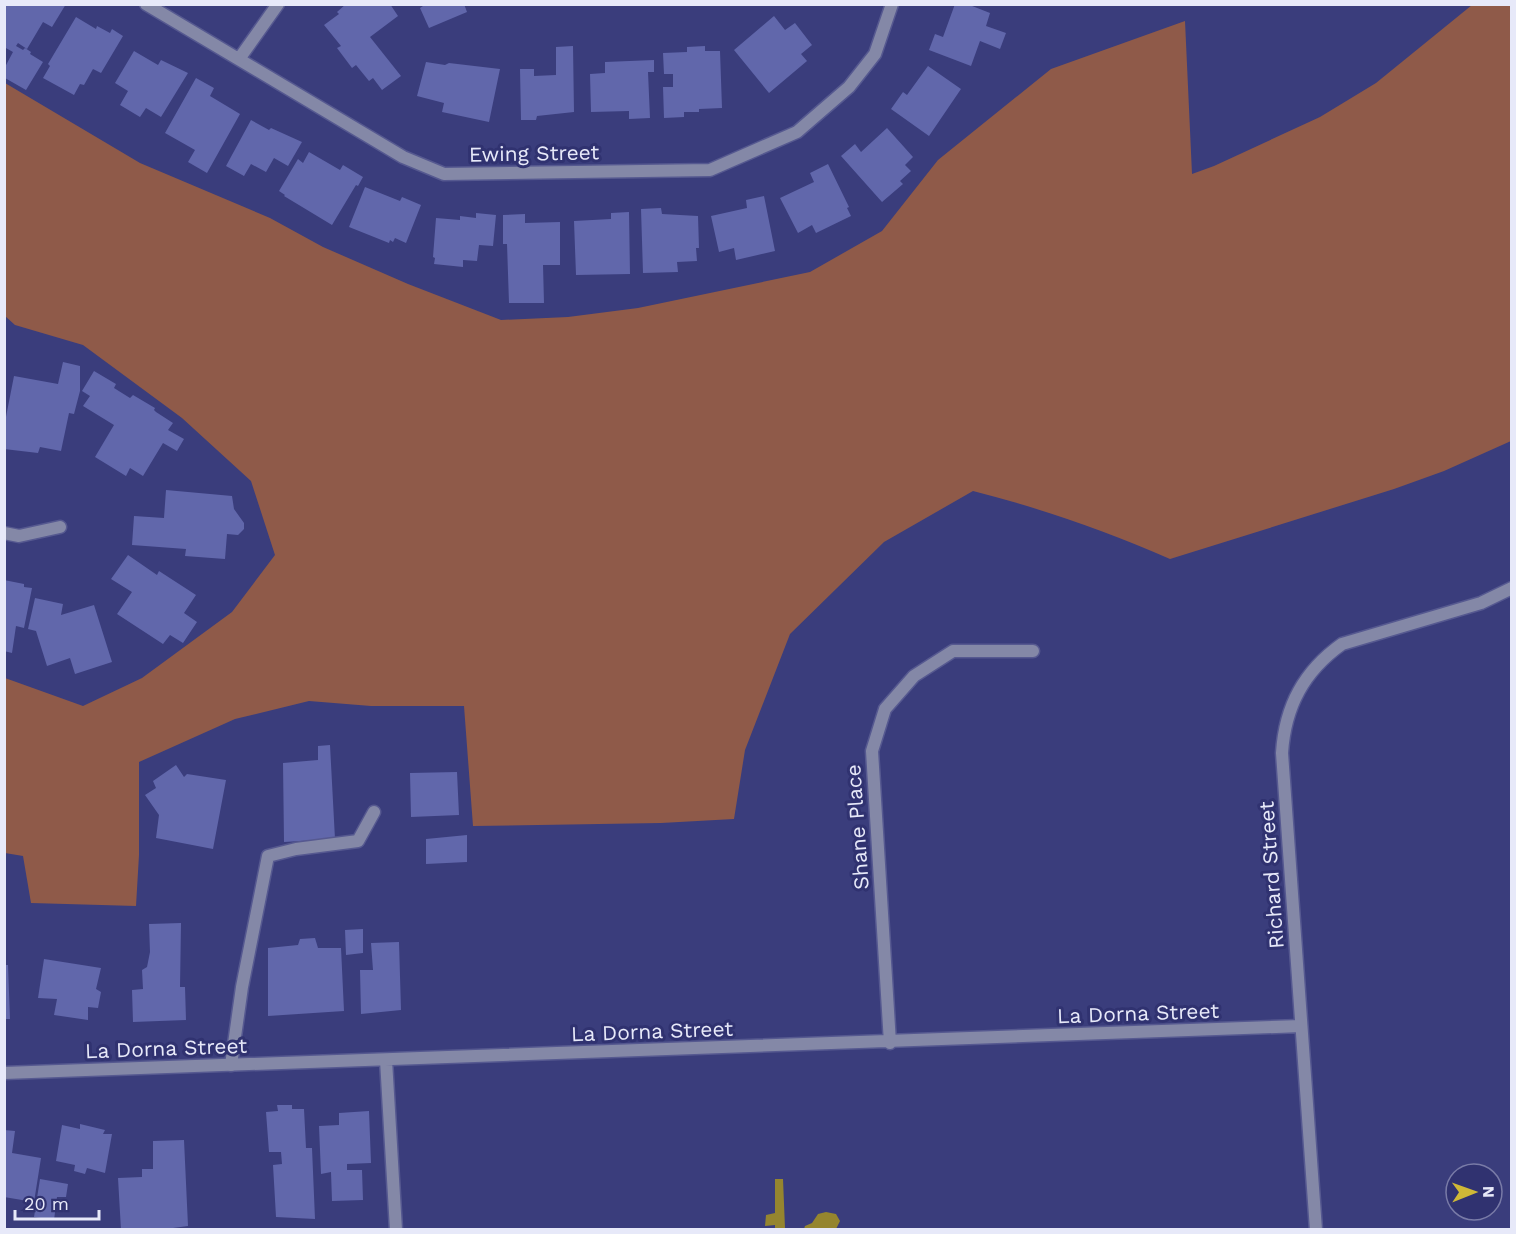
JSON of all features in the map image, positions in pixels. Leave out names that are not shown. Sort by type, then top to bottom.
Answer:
[{"type":"street","name":"Ewing Street","points":[[146,4],[403,157],[444,174],[710,170],[797,132],[849,87],[875,54],[892,4]]},
{"type":"street","points":[[239,58],[278,4]]},
{"type":"street","points":[[4,533],[19,536],[60,527]]},
{"type":"street","name":"Richard Street","points":[[1316,1230],[1282,753],[1288,715],[1294,697],[1304,681],[1321,661],[1342,644],[1481,603],[1512,588]]},
{"type":"street","name":"Shane Place","points":[[890,1043],[872,751],[885,709],[914,675],[952,651],[1033,651]]},
{"type":"street","points":[[231,1065],[242,987],[268,856],[296,849],[358,841],[374,812]]},
{"type":"street","name":"La Dorna Street","points":[[4,1073],[890,1043],[1301,1026]]},
{"type":"street","points":[[386,1060],[396,1230]]},
{"type":"shaded area","points":[[1472,5],[1511,5],[1511,441],[1444,471],[1394,489],[1170,559],[1073,521],[973,491],[884,542],[790,634],[745,750],[734,819],[661,823],[473,826],[464,706],[371,706],[309,701],[235,719],[139,762],[139,855],[136,906],[31,903],[23,856],[5,853],[5,678],[83,706],[142,678],[232,612],[275,555],[251,481],[182,418],[83,345],[15,325],[5,316],[5,83],[140,163],[270,218],[323,247],[408,284],[501,320],[568,317],[638,308],[810,272],[882,231],[938,160],[1051,69],[1185,21],[1192,174],[1320,117],[1376,83]]},
{"type":"shaded area","points":[[775,1179],[783,1179],[785,1228],[775,1229],[775,1225],[765,1226],[766,1215],[775,1213]]},
{"type":"shaded area","points":[[826,1212],[836,1214],[840,1221],[836,1229],[804,1229],[818,1214]]},
{"type":"building","points":[[4,4],[66,4],[52,27],[43,22],[27,49],[18,43],[16,46],[23,50],[25,48],[43,62],[26,90],[5,78],[5,67],[13,52],[4,47]]},
{"type":"building","points":[[346,4],[390,4],[398,16],[370,37],[401,76],[382,90],[373,78],[369,81],[356,65],[352,68],[337,48],[341,46],[324,25],[339,14],[337,12]]},
{"type":"building","points":[[426,4],[464,4],[467,12],[429,28],[420,8]]},
{"type":"building","points":[[955,4],[967,4],[990,13],[986,26],[1006,33],[1000,49],[980,41],[971,66],[929,50],[935,34],[943,37]]},
{"type":"building","points":[[774,16],[785,30],[795,23],[812,45],[801,54],[807,61],[769,93],[734,50]]},
{"type":"building","points":[[76,17],[96,29],[97,26],[110,33],[112,29],[123,36],[101,73],[93,69],[84,85],[80,84],[74,95],[43,78],[50,66],[48,64]]},
{"type":"building","points":[[573,46],[574,112],[537,116],[536,120],[521,120],[520,69],[534,69],[534,76],[556,75],[556,47]]},
{"type":"building","points":[[705,46],[705,51],[720,51],[722,108],[699,109],[699,112],[684,112],[684,117],[664,118],[663,87],[673,87],[673,74],[664,74],[663,53],[687,52],[687,47]]},
{"type":"building","points":[[134,51],[158,65],[161,60],[188,73],[161,117],[146,108],[140,117],[120,105],[128,91],[115,83]]},
{"type":"building","points":[[654,60],[654,72],[648,72],[650,118],[629,119],[629,111],[591,112],[590,74],[605,73],[605,62]]},
{"type":"building","points":[[426,62],[500,69],[489,122],[442,112],[444,103],[417,96]]},
{"type":"building","points":[[928,66],[961,89],[929,136],[891,109],[903,92],[907,95]]},
{"type":"building","points":[[196,78],[214,88],[210,96],[240,114],[207,173],[188,162],[195,150],[165,133]]},
{"type":"building","points":[[251,120],[269,130],[271,128],[302,142],[288,166],[274,158],[266,172],[251,164],[244,176],[226,166]]},
{"type":"building","points":[[887,128],[913,157],[905,165],[911,171],[900,181],[903,184],[882,202],[841,156],[855,144],[861,152]]},
{"type":"building","points":[[309,152],[340,170],[343,165],[363,177],[332,225],[279,191],[298,159],[303,163]]},
{"type":"building","points":[[828,164],[849,207],[847,208],[851,216],[816,233],[812,225],[798,233],[780,198],[814,182],[810,173]]},
{"type":"building","points":[[365,187],[400,201],[402,197],[421,205],[406,243],[395,238],[389,243],[349,227]]},
{"type":"building","points":[[764,196],[775,251],[736,260],[734,248],[719,252],[711,216],[747,208],[746,200]]},
{"type":"building","points":[[661,208],[662,214],[698,216],[697,261],[677,262],[678,272],[643,273],[641,209]]},
{"type":"building","points":[[629,212],[630,274],[576,275],[574,221],[611,219],[611,213]]},
{"type":"building","points":[[476,213],[496,215],[493,246],[479,245],[477,261],[463,260],[463,267],[434,264],[436,218],[460,220],[460,216],[476,218]]},
{"type":"building","points":[[525,214],[525,223],[560,222],[560,265],[543,265],[544,303],[509,303],[507,244],[503,244],[503,215]]},
{"type":"building","points":[[63,362],[80,366],[80,391],[74,414],[69,413],[61,451],[40,447],[38,453],[4,449],[4,427],[14,376],[58,384]]},
{"type":"building","points":[[94,371],[116,384],[114,388],[130,398],[133,395],[155,408],[156,412],[173,423],[168,430],[184,439],[177,451],[163,443],[143,476],[130,468],[126,476],[95,457],[114,425],[83,406],[90,396],[82,391]]},
{"type":"building","points":[[166,490],[232,496],[234,509],[244,523],[244,529],[238,535],[227,534],[225,559],[185,556],[186,549],[132,545],[134,516],[164,518]]},
{"type":"building","points":[[128,555],[157,575],[159,571],[196,595],[184,613],[197,622],[183,643],[170,635],[163,644],[117,614],[132,592],[111,579]]},
{"type":"building","points":[[4,580],[32,588],[24,628],[16,626],[12,653],[4,651]]},
{"type":"building","points":[[35,598],[63,604],[61,615],[94,605],[112,662],[75,674],[70,658],[47,666],[36,631],[28,629]]},
{"type":"building","points":[[330,745],[335,839],[284,842],[283,763],[318,760],[318,746]]},
{"type":"building","points":[[176,765],[184,777],[187,774],[226,780],[213,849],[156,838],[159,815],[145,795],[156,788],[153,781]]},
{"type":"building","points":[[457,772],[459,815],[411,817],[410,773]]},
{"type":"building","points":[[467,835],[467,862],[426,864],[426,839]]},
{"type":"building","points":[[181,923],[180,987],[185,987],[186,1020],[133,1022],[132,990],[143,989],[142,970],[147,967],[150,952],[149,924]]},
{"type":"building","points":[[363,929],[363,953],[346,955],[345,930]]},
{"type":"building","points":[[315,938],[318,948],[341,948],[344,1011],[268,1016],[268,948],[298,945],[300,939]]},
{"type":"building","points":[[399,942],[401,1010],[361,1014],[360,970],[373,970],[371,943]]},
{"type":"building","points":[[44,959],[101,968],[96,989],[101,992],[98,1008],[88,1007],[88,1020],[54,1015],[57,999],[38,998]]},
{"type":"building","points":[[4,965],[8,965],[10,1019],[4,1019]]},
{"type":"building","points":[[277,1105],[292,1105],[292,1109],[304,1109],[306,1148],[312,1148],[315,1219],[276,1217],[273,1165],[282,1164],[281,1152],[269,1152],[266,1112],[278,1111]]},
{"type":"building","points":[[369,1111],[371,1163],[347,1164],[347,1170],[362,1170],[363,1200],[332,1201],[331,1172],[321,1174],[319,1126],[339,1125],[339,1113]]},
{"type":"building","points":[[80,1124],[105,1130],[103,1134],[112,1134],[105,1173],[87,1168],[85,1174],[74,1171],[75,1165],[56,1161],[62,1125],[80,1129]]},
{"type":"building","points":[[4,1130],[15,1131],[12,1153],[41,1158],[34,1202],[4,1197]]},
{"type":"building","points":[[184,1140],[188,1226],[158,1230],[121,1230],[118,1178],[142,1177],[142,1169],[153,1169],[153,1141]]},
{"type":"building","points":[[40,1179],[68,1184],[66,1197],[57,1197],[54,1220],[34,1217]]}]
